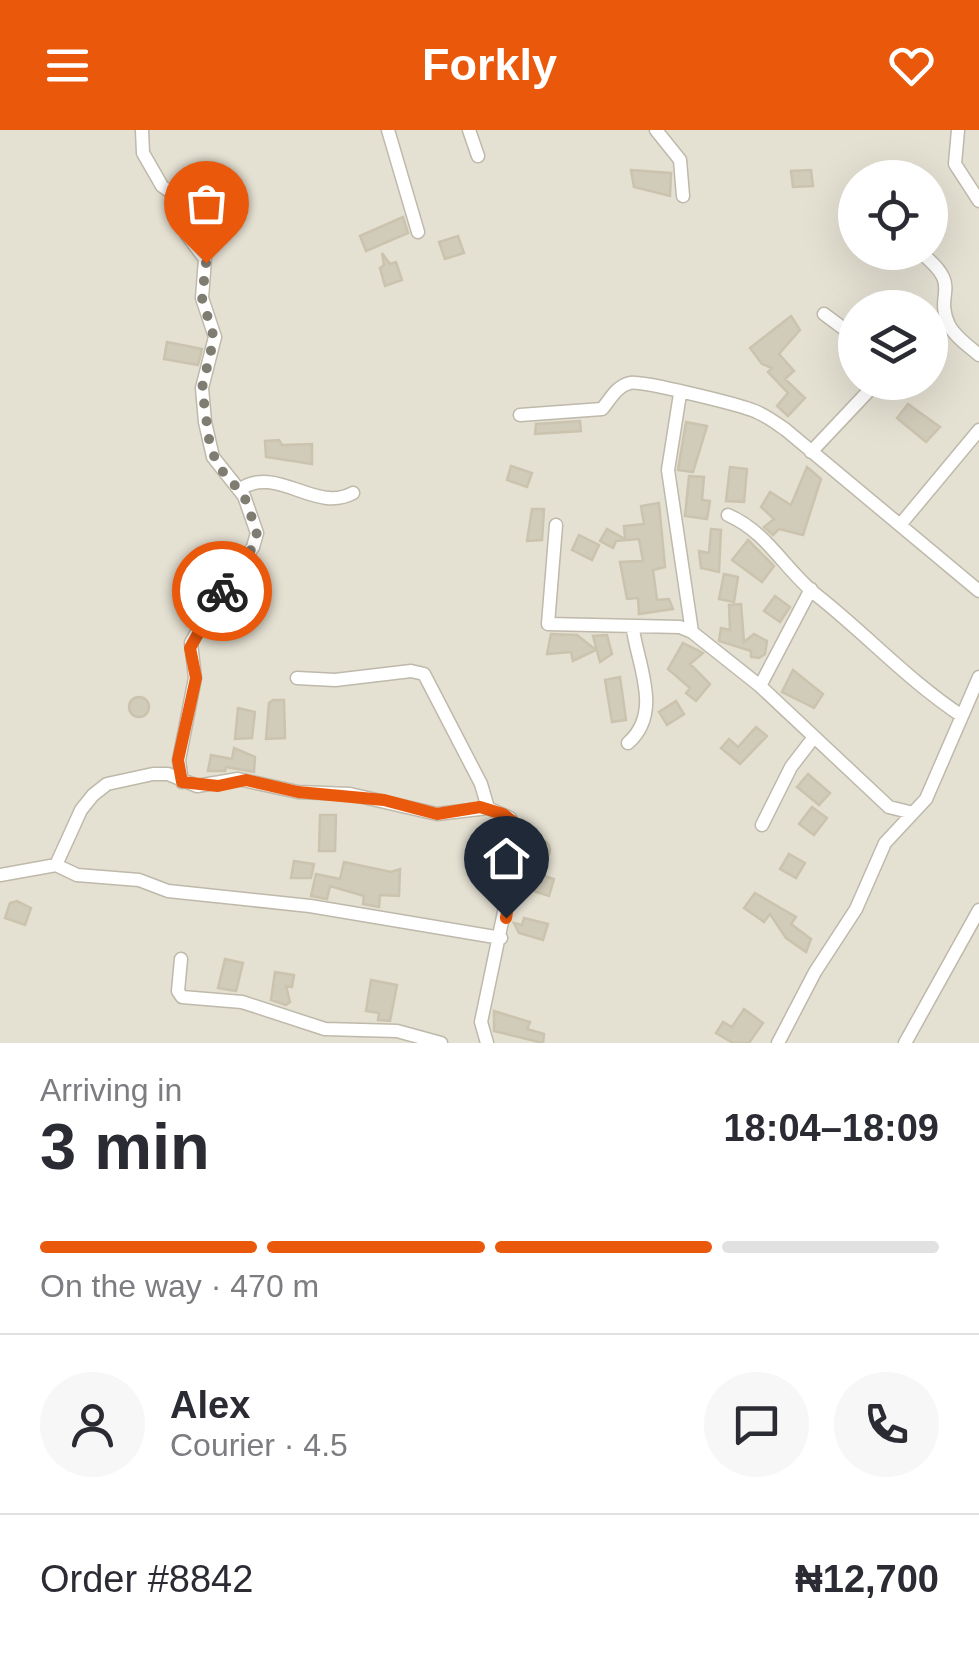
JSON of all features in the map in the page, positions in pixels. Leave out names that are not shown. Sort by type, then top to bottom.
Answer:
[{"type":"street","points":[[142,130],[143,153],[162,186],[194,209],[188,235],[205,258],[202,298],[214,328],[202,388],[205,422],[213,457],[239,490],[254,522],[256,541],[191,644],[196,678],[178,760],[182,782]]},
{"type":"street","points":[[388,130],[418,232]]},
{"type":"street","points":[[469,130],[478,156]]},
{"type":"street","points":[[656,130],[680,160],[683,196]]},
{"type":"street","points":[[958,130],[956,164],[979,201]]},
{"type":"street","points":[[824,314],[838,324]]},
{"type":"street","points":[[948,317],[950,326],[979,356]]},
{"type":"street","points":[[520,415],[602,410],[618,388],[632,382],[663,386],[680,394],[752,410],[811,452],[979,591]]},
{"type":"street","points":[[680,394],[668,470],[692,632]]},
{"type":"street","points":[[811,452],[860,400]]},
{"type":"street","points":[[900,525],[979,430]]},
{"type":"street","points":[[239,490],[265,483],[296,488],[333,502],[354,494]]},
{"type":"street","points":[[728,516],[758,531],[811,589],[892,664],[962,716]]},
{"type":"street","points":[[556,525],[548,624],[633,630],[680,627],[692,632],[760,686],[889,806],[898,819],[898,828]]},
{"type":"street","points":[[760,686],[811,589]]},
{"type":"street","points":[[628,743],[645,724],[647,700],[633,630]]},
{"type":"street","points":[[298,678],[335,680],[411,671],[424,674],[480,784],[488,808]]},
{"type":"street","points":[[778,1043],[815,972],[856,909],[879,853],[926,799],[979,677]]},
{"type":"street","points":[[762,826],[797,757],[814,737]]},
{"type":"street","points":[[56,865],[81,810],[107,784],[159,773],[182,782],[218,786],[246,780],[298,792],[384,800],[437,814],[488,808],[510,818],[519,840],[480,1022],[487,1043]]},
{"type":"street","points":[[889,806],[913,813]]},
{"type":"street","points":[[0,875],[56,865],[102,880],[140,880],[168,891],[310,906],[500,938]]},
{"type":"street","points":[[905,1043],[979,910]]},
{"type":"street","points":[[181,959],[178,991],[182,997],[250,1004],[325,1030],[397,1031],[441,1043]]},
{"type":"shaded area","points":[[0,130],[979,130],[979,1043],[0,1043]]},
{"type":"building","points":[[631,170],[671,173],[670,196],[634,187]]},
{"type":"building","points":[[811,170],[813,186],[793,187],[791,171]]},
{"type":"building","points":[[403,217],[408,233],[366,251],[360,236]]},
{"type":"building","points":[[458,236],[464,253],[445,259],[439,242]]},
{"type":"building","points":[[382,253],[390,264],[396,262],[402,280],[385,286],[380,268],[384,265]]},
{"type":"building","points":[[791,316],[800,330],[779,354],[794,371],[785,379],[805,398],[788,416],[777,406],[788,393],[768,372],[772,368],[762,364],[750,348]]},
{"type":"building","points":[[167,342],[202,349],[198,365],[164,359]]},
{"type":"building","points":[[908,404],[940,427],[926,442],[897,418]]},
{"type":"building","points":[[580,421],[581,431],[535,434],[536,424]]},
{"type":"building","points":[[686,422],[707,426],[693,472],[678,470]]},
{"type":"building","points":[[279,440],[282,445],[312,444],[312,464],[266,457],[265,441]]},
{"type":"building","points":[[511,466],[532,473],[527,487],[507,480]]},
{"type":"building","points":[[730,467],[747,469],[744,502],[726,501]]},
{"type":"building","points":[[807,467],[821,479],[803,535],[779,529],[773,535],[764,527],[774,519],[761,507],[770,492],[791,505]]},
{"type":"building","points":[[689,476],[704,477],[702,500],[710,501],[707,519],[685,516]]},
{"type":"building","points":[[659,503],[665,567],[653,570],[657,600],[669,599],[673,609],[639,614],[638,598],[627,599],[620,562],[643,561],[639,539],[616,541],[613,548],[600,541],[607,529],[625,539],[624,526],[644,524],[641,506]]},
{"type":"building","points":[[532,509],[544,509],[542,540],[527,541]]},
{"type":"building","points":[[711,529],[721,530],[719,572],[701,568],[699,551],[709,553]]},
{"type":"building","points":[[579,535],[599,545],[592,560],[572,550]]},
{"type":"building","points":[[748,540],[774,566],[762,582],[732,560]]},
{"type":"building","points":[[724,574],[738,577],[734,602],[719,599]]},
{"type":"building","points":[[775,596],[790,607],[780,622],[764,611]]},
{"type":"building","points":[[741,604],[744,642],[754,634],[767,641],[765,654],[759,658],[751,657],[751,651],[719,641],[721,628],[730,630],[729,605]]},
{"type":"building","points":[[551,634],[577,635],[596,650],[573,661],[571,652],[547,654]]},
{"type":"building","points":[[607,635],[612,654],[600,662],[593,636]]},
{"type":"building","points":[[683,643],[703,653],[690,664],[710,684],[696,701],[686,693],[690,688],[668,669]]},
{"type":"building","points":[[793,670],[823,694],[814,708],[782,692]]},
{"type":"building","points":[[620,677],[626,720],[612,722],[605,680]]},
{"type":"building","points":[[139,697],[149,707],[139,717],[129,707]]},
{"type":"building","points":[[284,700],[285,738],[266,739],[269,703]]},
{"type":"building","points":[[676,701],[684,714],[667,725],[659,712]]},
{"type":"building","points":[[238,708],[255,712],[252,738],[235,739]]},
{"type":"building","points":[[756,727],[767,736],[740,764],[721,748],[729,739],[738,747]]},
{"type":"building","points":[[234,748],[255,757],[254,772],[226,767],[225,771],[208,771],[211,755],[232,759]]},
{"type":"building","points":[[808,774],[830,793],[819,805],[797,787]]},
{"type":"building","points":[[812,807],[827,818],[814,835],[799,824]]},
{"type":"building","points":[[320,815],[336,815],[335,851],[319,851]]},
{"type":"building","points":[[536,840],[544,840],[550,850],[544,860],[536,860],[530,854],[530,846]]},
{"type":"building","points":[[789,854],[805,863],[796,878],[780,869]]},
{"type":"building","points":[[294,861],[314,864],[311,878],[291,878]]},
{"type":"building","points":[[344,862],[391,872],[400,869],[399,896],[380,895],[379,907],[363,904],[364,896],[330,886],[327,899],[311,896],[316,874],[340,879]]},
{"type":"building","points":[[538,874],[554,879],[549,896],[527,889],[530,877],[536,879]]},
{"type":"building","points":[[755,893],[796,917],[791,924],[811,939],[806,952],[786,938],[770,914],[764,922],[744,908]]},
{"type":"building","points":[[17,901],[31,908],[25,925],[5,918],[10,903]]},
{"type":"building","points":[[524,918],[548,924],[543,940],[519,933],[514,923],[522,925]]},
{"type":"building","points":[[225,959],[243,963],[236,991],[218,988]]},
{"type":"building","points":[[275,972],[294,975],[292,987],[286,986],[290,1002],[286,1005],[271,1000]]},
{"type":"building","points":[[371,980],[397,985],[390,1021],[378,1020],[379,1013],[366,1011]]},
{"type":"building","points":[[744,1009],[763,1023],[749,1043],[733,1043],[716,1033],[723,1022],[732,1027]]},
{"type":"building","points":[[494,1011],[530,1022],[527,1029],[544,1034],[543,1043],[494,1031]]},
{"type":"way so far","points":[[206,263],[202,298],[214,338],[202,388],[205,422],[213,457],[244,496],[257,532],[253,547],[222,591]]},
{"type":"route","points":[[222,591],[190,648],[196,678],[178,760],[182,782],[218,786],[246,780],[298,792],[384,800],[437,814],[480,807],[503,814],[516,824],[519,840],[506,918]]}]
